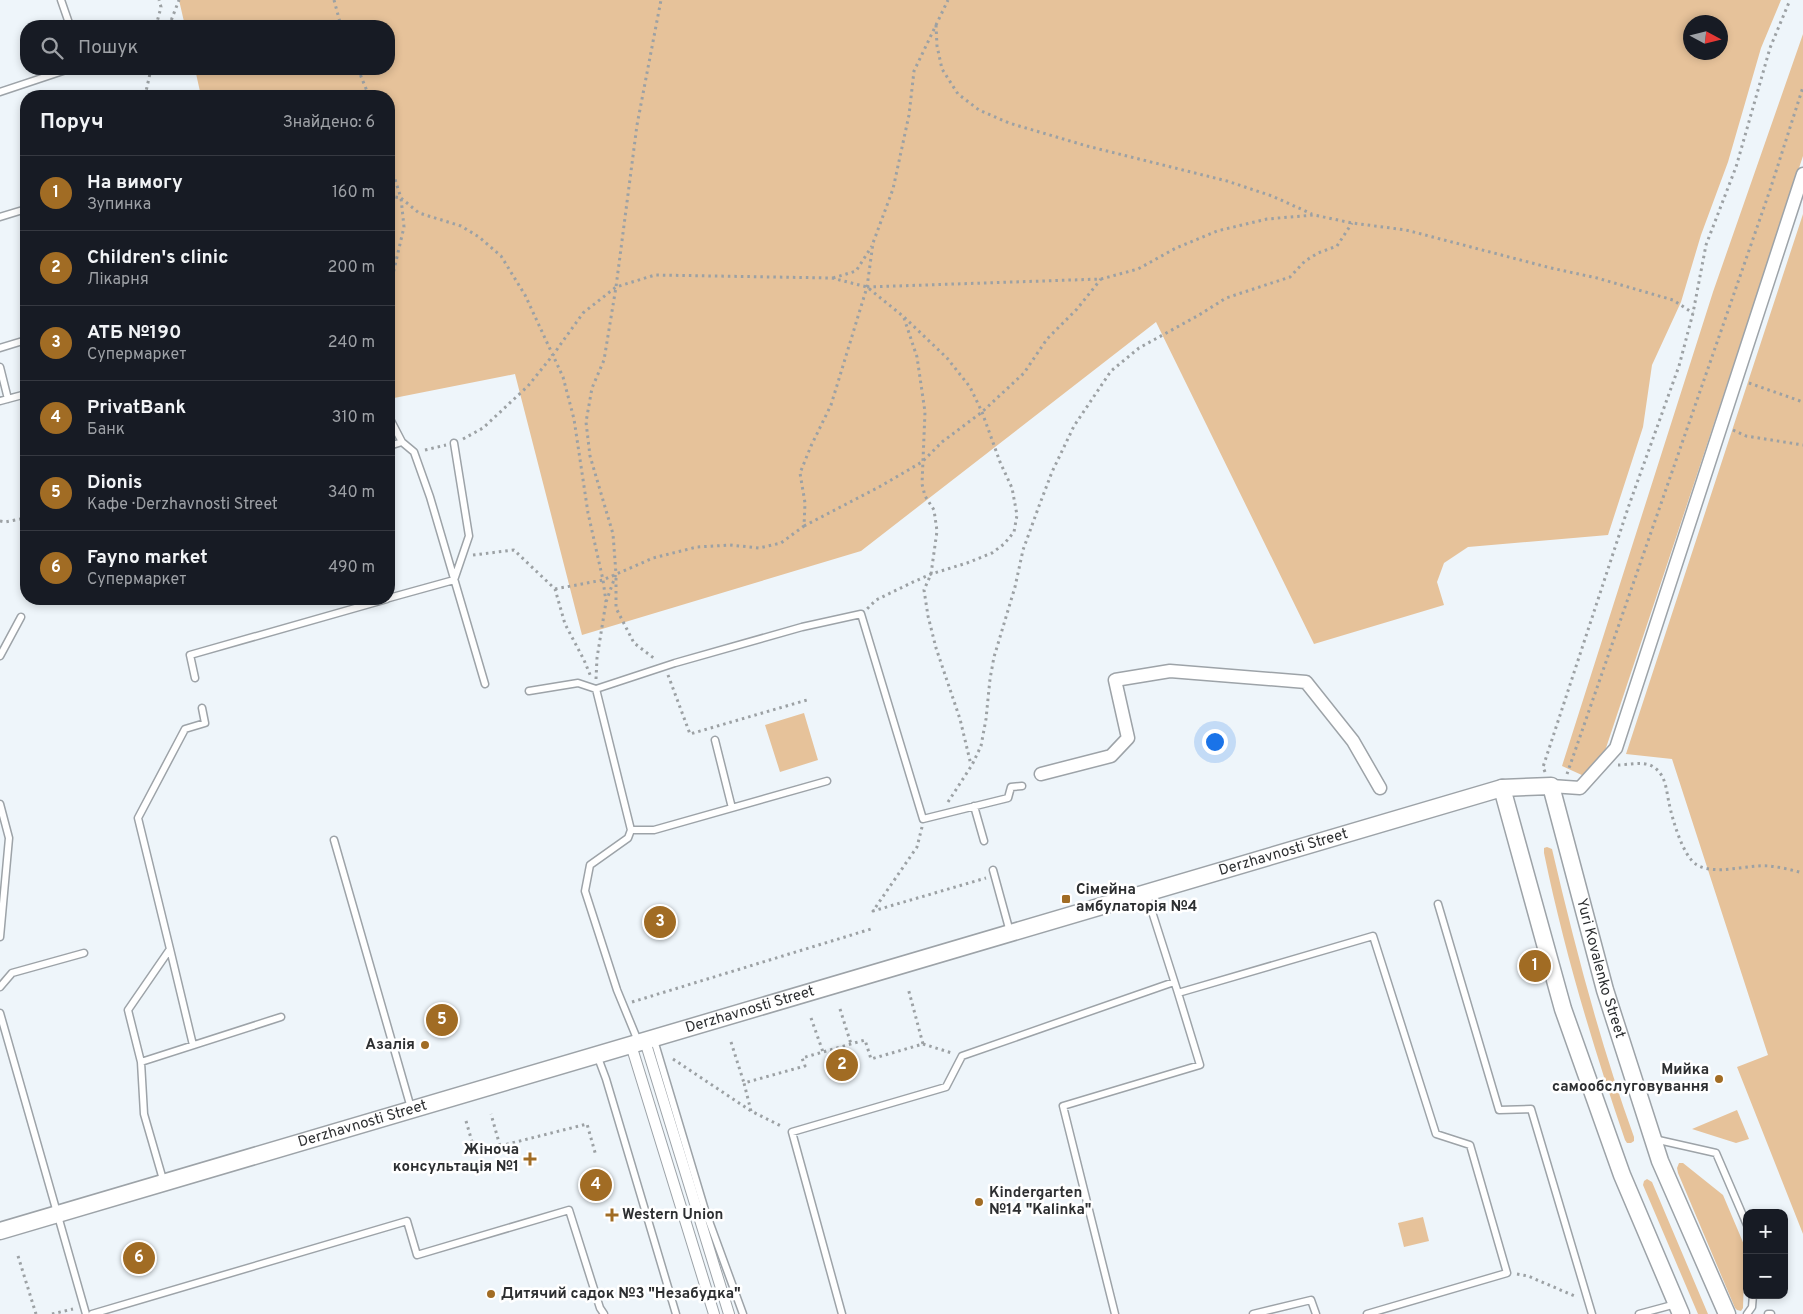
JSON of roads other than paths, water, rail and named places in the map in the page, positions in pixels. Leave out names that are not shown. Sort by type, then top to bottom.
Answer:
[{"type":"street","points":[[1556,787],[1580,788],[1616,748],[1803,174]]},
{"type":"street","points":[[1041,774],[1110,756],[1128,738],[1115,680],[1170,671],[1306,682],[1352,741],[1380,788]]},
{"type":"street","name":"Derzhavnosti Street","points":[[0,1231],[1502,788],[1556,787]]},
{"type":"street","name":"Yuri Kovalenko Street","points":[[1556,787],[1605,990],[1660,1161],[1727,1314]]},
{"type":"street","points":[[1502,788],[1563,1009],[1622,1175],[1678,1309]]},
{"type":"street","points":[[642,1042],[714,1314]]},
{"type":"street","points":[[642,1042],[729,1314]]},
{"type":"lane","points":[[61,0],[68,20]]},
{"type":"lane","points":[[0,92],[51,75]]},
{"type":"lane","points":[[0,217],[20,211]]},
{"type":"lane","points":[[0,348],[20,342]]},
{"type":"lane","points":[[0,367],[8,399]]},
{"type":"lane","points":[[0,401],[20,396]]},
{"type":"lane","points":[[395,429],[402,442],[414,452],[430,497],[485,684]]},
{"type":"lane","points":[[395,444],[402,442]]},
{"type":"lane","points":[[454,443],[469,536],[454,580]]},
{"type":"lane","points":[[395,597],[454,580]]},
{"type":"lane","points":[[195,678],[190,655],[367,605]]},
{"type":"lane","points":[[529,691],[578,682],[596,689],[802,627],[862,614],[923,819],[1008,798],[1011,787],[1022,786]]},
{"type":"lane","points":[[0,656],[20,617]]},
{"type":"lane","points":[[596,689],[631,830],[628,838],[590,865],[584,891],[623,1005],[642,1042],[743,1314]]},
{"type":"lane","points":[[193,1045],[138,818],[185,729],[205,723],[202,708]]},
{"type":"lane","points":[[715,740],[732,808]]},
{"type":"lane","points":[[631,830],[654,830],[827,781]]},
{"type":"lane","points":[[0,804],[9,838],[0,937]]},
{"type":"lane","points":[[974,806],[984,841]]},
{"type":"lane","points":[[334,840],[412,1110]]},
{"type":"lane","points":[[993,873],[1011,933]]},
{"type":"lane","points":[[1115,1314],[1063,1106],[1200,1065],[1146,893]]},
{"type":"lane","points":[[1438,904],[1499,1110],[1531,1109],[1592,1314]]},
{"type":"lane","points":[[1178,993],[1373,936],[1436,1134],[1470,1144],[1507,1273],[1367,1314]]},
{"type":"lane","points":[[164,1183],[144,1114],[141,1062],[128,1010],[170,949]]},
{"type":"lane","points":[[0,987],[12,973],[84,953]]},
{"type":"lane","points":[[842,1314],[792,1132],[946,1087],[962,1056],[1174,982]]},
{"type":"lane","points":[[0,1013],[86,1314]]},
{"type":"lane","points":[[141,1062],[281,1016]]},
{"type":"lane","points":[[597,1055],[606,1079],[676,1314]]},
{"type":"lane","points":[[1653,1139],[1716,1153],[1743,1216]]},
{"type":"lane","points":[[92,1314],[407,1221],[417,1255],[569,1210],[600,1308],[604,1314]]},
{"type":"lane","points":[[1746,1314],[1752,1307],[1753,1299]]},
{"type":"lane","points":[[1253,1314],[1311,1300],[1316,1314]]},
{"type":"lane","points":[[1639,1314],[1678,1309]]},
{"type":"place","name":"Сімейна амбулаторія №4","points":[[1066,899]]},
{"type":"place","name":"АТБ №190","points":[[660,922]]},
{"type":"place","name":"На вимогу","points":[[1535,966]]},
{"type":"place","name":"Dionis","points":[[442,1020]]},
{"type":"place","name":"Азалія","points":[[425,1045]]},
{"type":"place","name":"Children's clinic","points":[[842,1065]]},
{"type":"place","name":"Мийка самообслуговування","points":[[1719,1079]]},
{"type":"place","name":"Жіноча консультація №1","points":[[530,1159]]},
{"type":"place","name":"PrivatBank","points":[[596,1185]]},
{"type":"place","name":"Kindergarten №14 \"Kalinka\"","points":[[979,1202]]},
{"type":"place","name":"Western Union","points":[[612,1215]]},
{"type":"place","name":"Fayno market","points":[[139,1258]]},
{"type":"place","name":"Дитячий садок №3 \"Незабудка\"","points":[[491,1294]]}]
